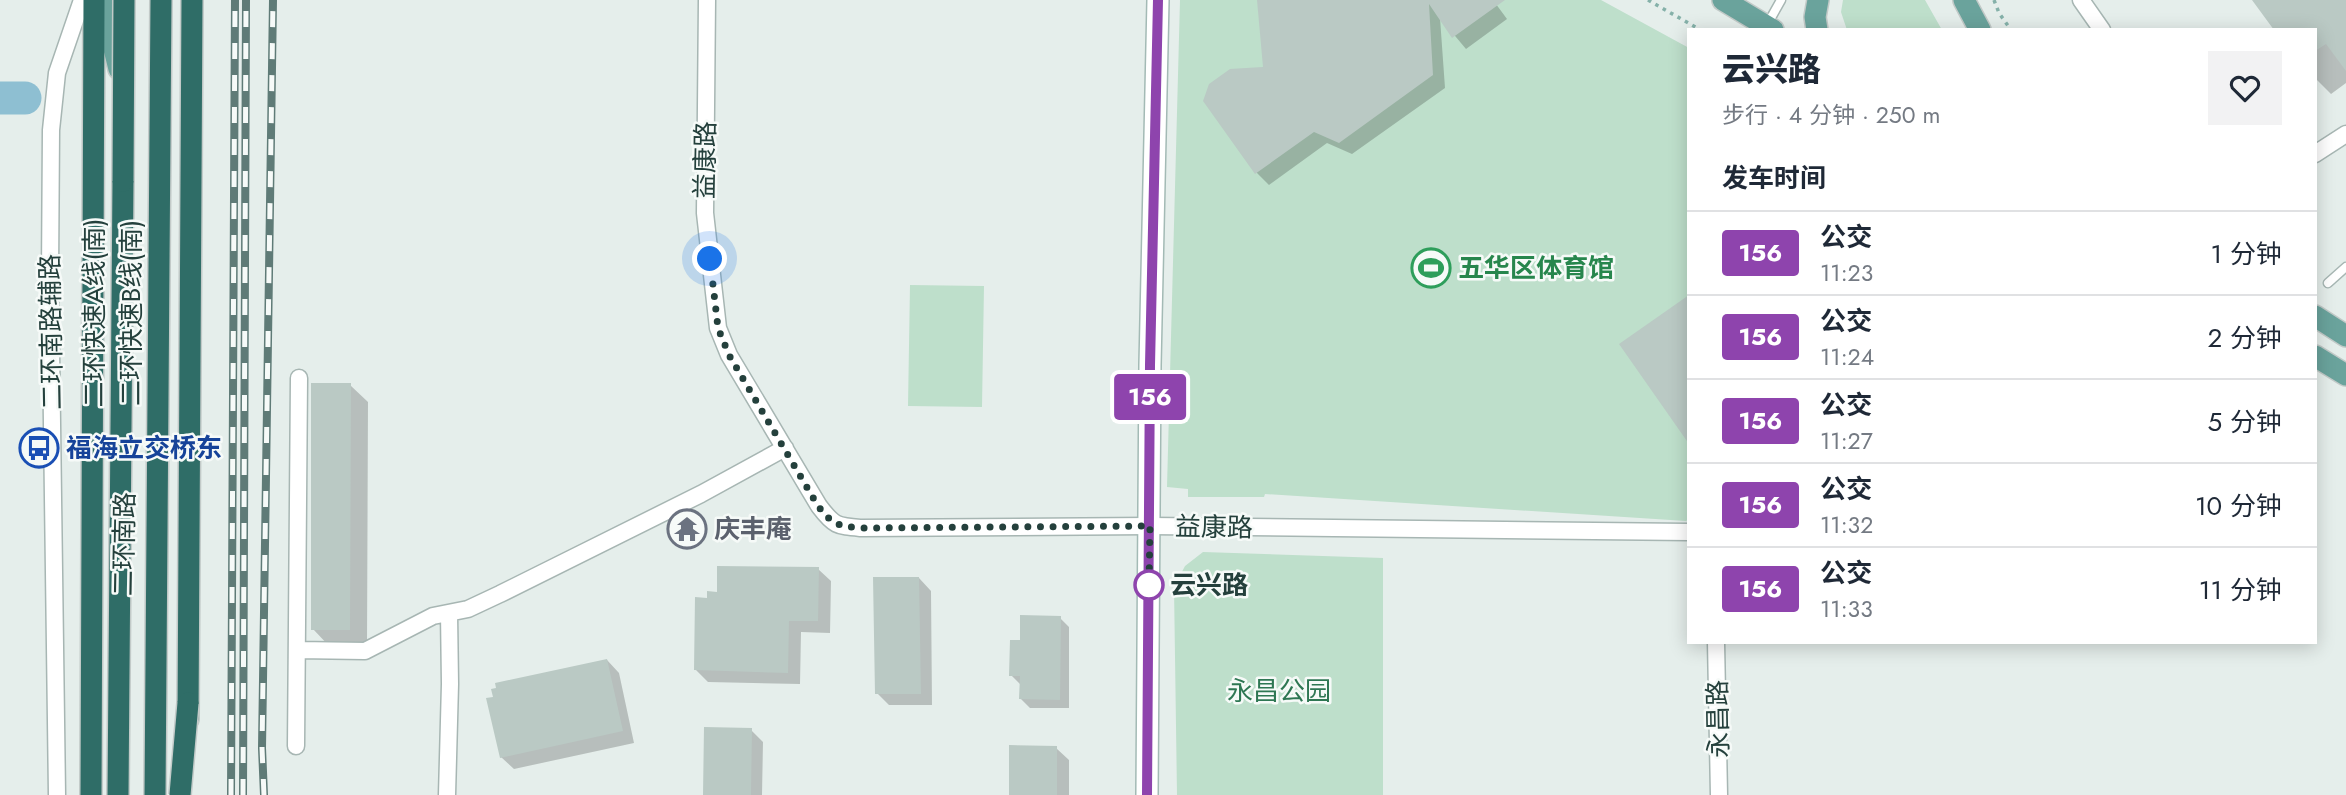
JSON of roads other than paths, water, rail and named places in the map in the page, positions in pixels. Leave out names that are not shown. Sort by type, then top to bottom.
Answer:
[{"type":"highway","points":[[91,795],[94,0]]},
{"type":"highway","name":"二环快速A线(南)","points":[[118,795],[124,0]]},
{"type":"highway","name":"二环快速B线(南)","points":[[154,793],[159,0]]},
{"type":"highway","points":[[187,795],[190,0]]},
{"type":"highway","points":[[180,795],[188,703]]},
{"type":"main road","points":[[102,0],[129,128]]},
{"type":"main road","name":"二环南路","points":[[123,795],[130,0]]},
{"type":"main road","points":[[1723,0],[1768,28]]},
{"type":"main road","points":[[1816,0],[1817,28]]},
{"type":"main road","points":[[1966,0],[1979,28]]},
{"type":"main road","points":[[2317,317],[2346,336]]},
{"type":"main road","points":[[2317,357],[2346,375]]},
{"type":"street","name":"二环南路辅路","points":[[57,795],[50,263],[51,130],[57,73],[82,0]]},
{"type":"street","points":[[187,795],[185,529],[190,0]]},
{"type":"street","name":"益康路","points":[[707,0],[705,213],[718,328],[729,355],[818,506],[830,521],[843,527],[1150,526],[1687,532]]},
{"type":"street","points":[[1147,795],[1151,352],[1158,0]]},
{"type":"street","points":[[2081,0],[2101,28]]},
{"type":"street","points":[[2317,153],[2346,134]]},
{"type":"street","points":[[296,746],[299,378]]},
{"type":"street","points":[[297,650],[365,651],[433,616],[468,609],[701,494],[785,448]]},
{"type":"street","points":[[447,795],[449,613]]},
{"type":"street","name":"永昌路","points":[[1716,644],[1719,795]]},
{"type":"lane","points":[[1768,28],[1781,0]]},
{"type":"lane","points":[[2328,283],[2346,267]]},
{"type":"waterway","points":[[0,98],[25,98]]},
{"type":"railway","points":[[231,795],[235,0]]},
{"type":"railway","points":[[243,795],[246,0]]},
{"type":"railway","points":[[264,795],[262,748],[273,0]]},
{"type":"place","name":"五华区体育馆","points":[[1431,268]]},
{"type":"place","name":"福海立交桥东","points":[[39,448]]},
{"type":"place","name":"庆丰庵","points":[[687,529]]},
{"type":"place","name":"云兴路","points":[[1149,585]]},
{"type":"park label","name":"永昌公园","points":[[1279,691]]}]
